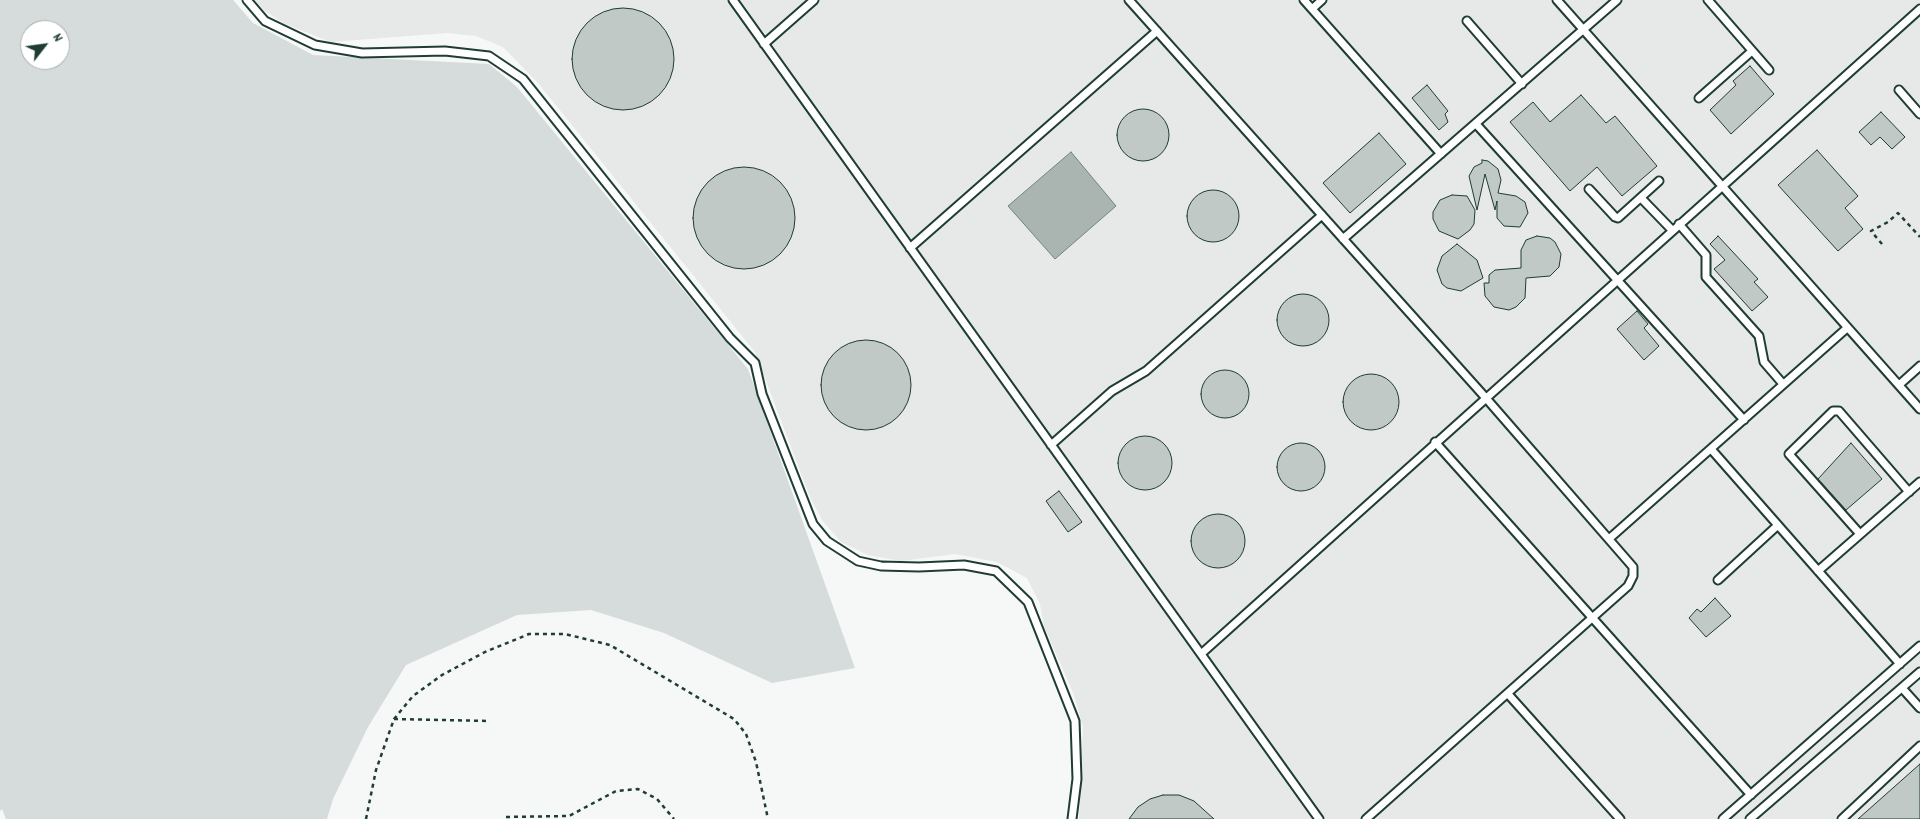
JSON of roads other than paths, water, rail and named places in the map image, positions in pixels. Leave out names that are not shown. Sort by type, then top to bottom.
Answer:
[{"type":"lane","points":[[247,0],[265,22],[315,44],[362,53],[445,51],[489,56],[523,79],[730,338],[755,363],[762,394],[813,524],[827,541],[858,561],[880,566],[964,565],[996,571],[1028,602],[1075,721],[1077,780],[1072,819]]},
{"type":"lane","points":[[733,0],[1319,819]]},
{"type":"lane","points":[[764,44],[814,0]]},
{"type":"lane","points":[[1129,0],[1610,538],[1633,568],[1633,576],[1628,586],[1366,819]]},
{"type":"lane","points":[[1304,0],[1441,154]]},
{"type":"lane","points":[[1312,9],[1322,0]]},
{"type":"lane","points":[[1557,0],[1920,409]]},
{"type":"lane","points":[[1343,239],[1617,0]]},
{"type":"lane","points":[[1708,0],[1769,70]]},
{"type":"lane","points":[[1201,654],[1920,9]]},
{"type":"lane","points":[[1467,21],[1522,84]]},
{"type":"lane","points":[[910,248],[1157,31]]},
{"type":"lane","points":[[1699,98],[1752,51]]},
{"type":"lane","points":[[1899,90],[1920,114]]},
{"type":"lane","points":[[1476,124],[1744,420]]},
{"type":"lane","points":[[1589,189],[1615,217],[1621,216],[1659,181]]},
{"type":"lane","points":[[1641,198],[1672,230]]},
{"type":"lane","points":[[1051,445],[1112,391],[1146,370],[1322,215]]},
{"type":"lane","points":[[1679,224],[1706,255],[1706,276],[1759,336],[1764,362],[1783,384]]},
{"type":"lane","points":[[1610,538],[1848,328]]},
{"type":"lane","points":[[1899,385],[1920,366]]},
{"type":"lane","points":[[1860,534],[1788,454],[1834,411],[1839,411],[1909,492]]},
{"type":"lane","points":[[1436,442],[1751,795]]},
{"type":"lane","points":[[1711,449],[1900,664]]},
{"type":"lane","points":[[1818,571],[1920,482]]},
{"type":"lane","points":[[1718,580],[1778,525]]},
{"type":"lane","points":[[1723,819],[1920,646]]},
{"type":"lane","points":[[1750,819],[1920,672]]},
{"type":"lane","points":[[1902,688],[1920,708]]},
{"type":"lane","points":[[1508,694],[1620,819]]},
{"type":"lane","points":[[1842,819],[1920,746]]}]
